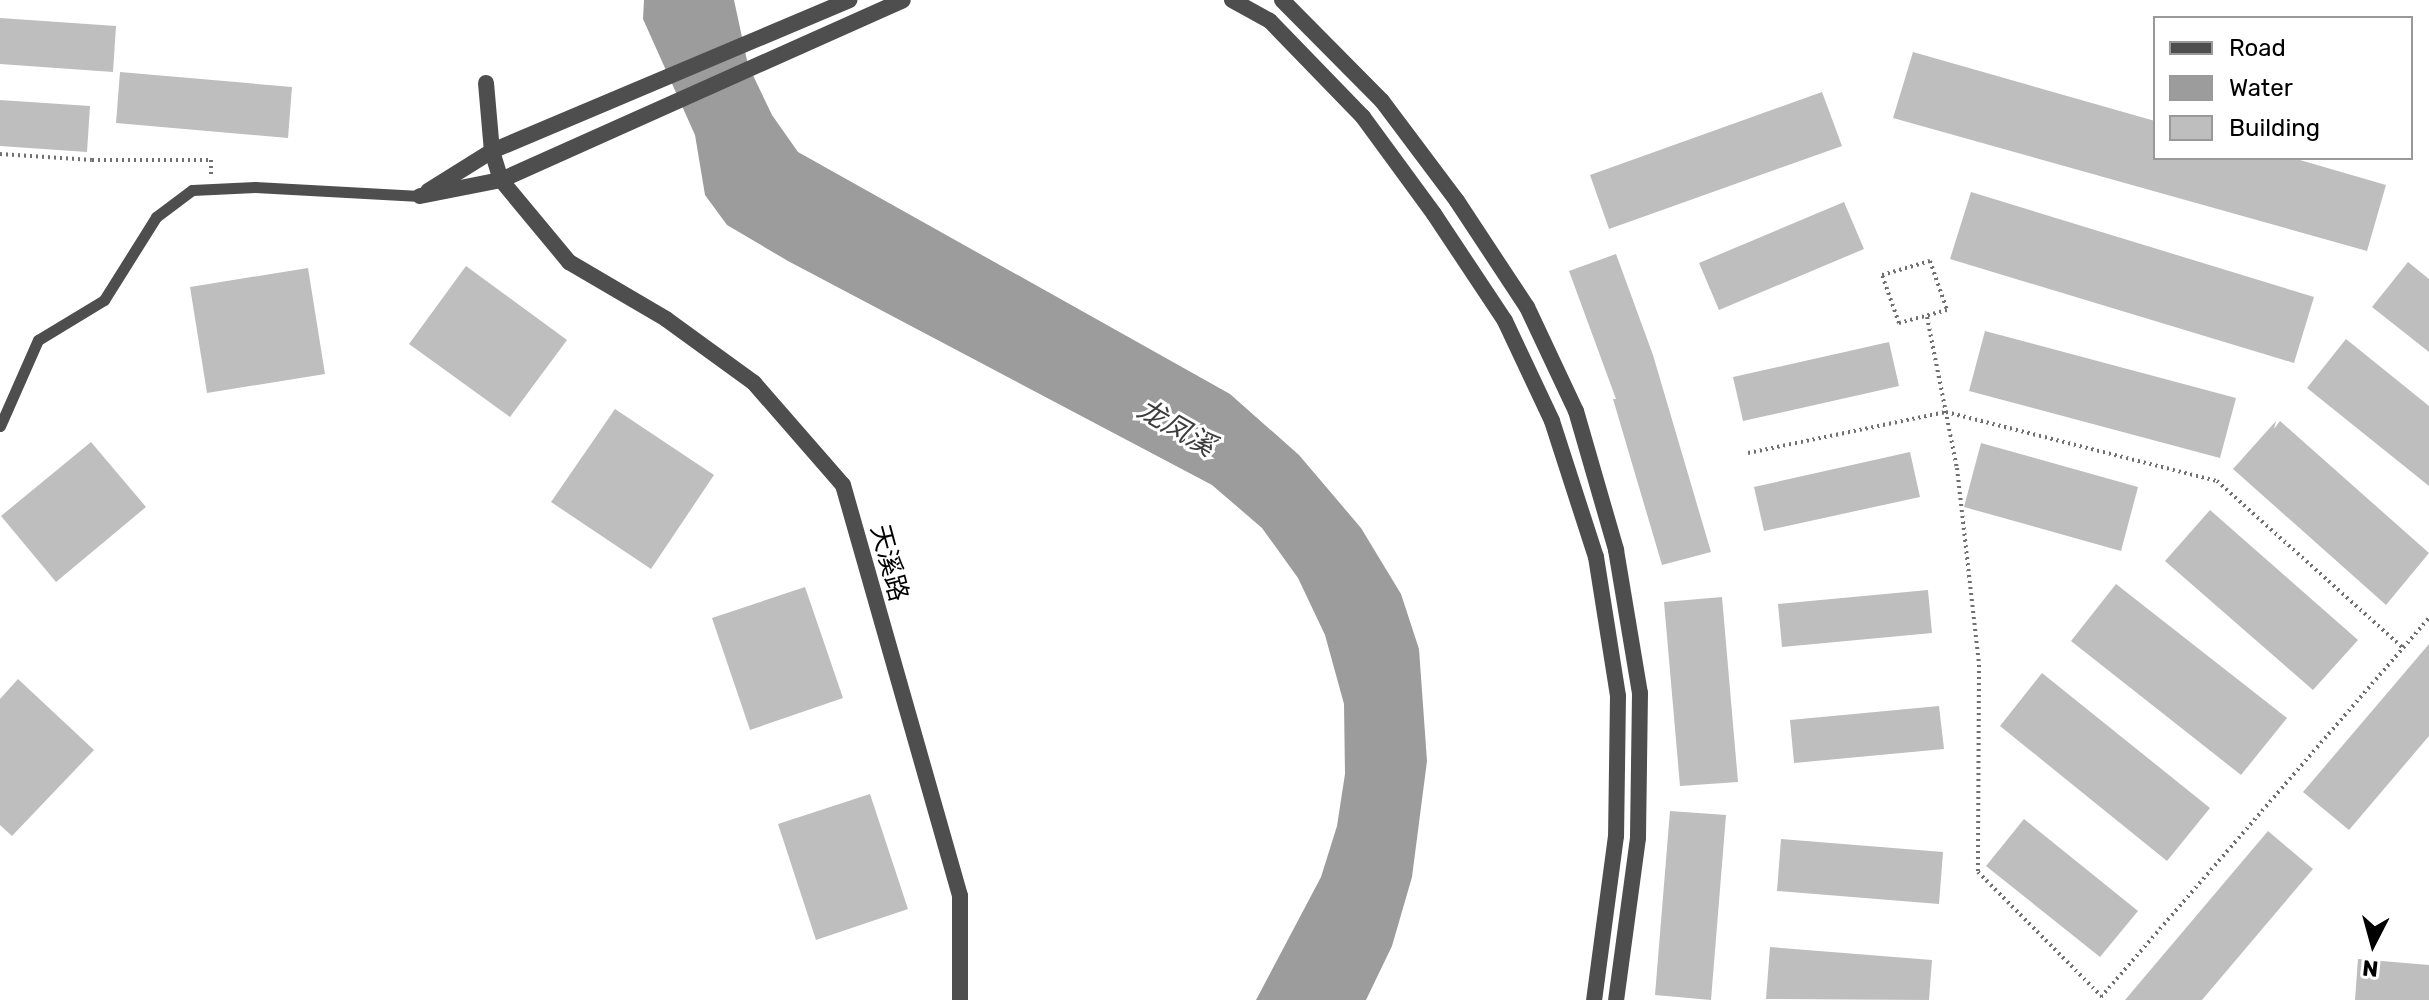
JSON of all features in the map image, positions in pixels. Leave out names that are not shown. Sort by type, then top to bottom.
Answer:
[{"type":"street","points":[[420,196],[492,151],[849,0]]},
{"type":"street","points":[[420,196],[501,180],[578,142],[903,0]]},
{"type":"street","points":[[1232,0],[1270,21],[1363,117],[1434,214],[1505,321],[1552,421],[1596,557],[1618,696],[1616,836],[1594,1000]]},
{"type":"street","points":[[1282,0],[1382,101],[1457,201],[1527,307],[1576,411],[1616,550],[1640,693],[1638,838],[1616,1000]]},
{"type":"street","points":[[486,83],[492,151],[501,180]]},
{"type":"street","name":"天溪路","points":[[501,180],[569,262],[666,319],[754,383],[843,485],[960,896],[960,1000]]},
{"type":"lane","points":[[0,426],[38,340],[104,300],[156,217],[192,190],[255,187],[420,196]]},
{"type":"path","points":[[0,154],[92,160],[211,160],[211,189]]},
{"type":"path","points":[[1930,261],[1947,310],[1927,317],[1899,323],[1882,275],[1930,261]]},
{"type":"path","points":[[1927,317],[1957,468],[1979,665],[1978,872],[2103,998],[2429,618]]},
{"type":"path","points":[[1748,453],[1946,412],[2217,481],[2403,648]]},
{"type":"water","name":"龙凤溪","points":[[644,0],[734,0],[748,65],[772,115],[798,152],[1230,394],[1299,455],[1361,528],[1401,594],[1419,649],[1427,761],[1412,877],[1392,946],[1366,1000],[1256,1000],[1321,877],[1337,826],[1345,774],[1344,704],[1325,635],[1298,578],[1262,528],[1212,485],[788,261],[727,225],[705,195],[695,135],[643,19]]},
{"type":"building","points":[[0,18],[116,26],[113,72],[0,64]]},
{"type":"building","points":[[1913,52],[2153,120],[2153,160],[2300,160],[2386,185],[2367,251],[1893,118]]},
{"type":"building","points":[[120,72],[292,87],[288,138],[116,123]]},
{"type":"building","points":[[1822,92],[1842,146],[1609,229],[1590,175]]},
{"type":"building","points":[[0,100],[90,106],[87,152],[0,146]]},
{"type":"building","points":[[1971,192],[2314,297],[2294,363],[1950,259]]},
{"type":"building","points":[[1844,202],[1864,249],[1719,310],[1699,263]]},
{"type":"building","points":[[1616,254],[1653,355],[1711,552],[1662,565],[1613,399],[1616,399],[1569,271]]},
{"type":"building","points":[[2408,262],[2429,279],[2429,352],[2372,307]]},
{"type":"building","points":[[466,266],[567,340],[510,417],[409,344]]},
{"type":"building","points":[[308,268],[325,374],[207,393],[190,287]]},
{"type":"building","points":[[1985,331],[2236,398],[2220,458],[1969,391]]},
{"type":"building","points":[[2346,339],[2429,406],[2429,486],[2307,388]]},
{"type":"building","points":[[1889,342],[1899,386],[1743,421],[1733,377]]},
{"type":"building","points":[[615,409],[714,475],[651,569],[551,502]]},
{"type":"building","points":[[2276,421],[2274,429],[2280,421],[2429,553],[2386,605],[2233,469]]},
{"type":"building","points":[[91,442],[146,507],[56,582],[1,516]]},
{"type":"building","points":[[1981,443],[2138,487],[2121,551],[1964,507]]},
{"type":"building","points":[[1910,452],[1920,497],[1764,531],[1754,487]]},
{"type":"building","points":[[2210,510],[2358,640],[2313,690],[2165,561]]},
{"type":"building","points":[[2116,584],[2287,718],[2241,775],[2071,641]]},
{"type":"building","points":[[805,587],[843,698],[750,730],[712,618]]},
{"type":"building","points":[[1928,590],[1932,633],[1782,647],[1778,604]]},
{"type":"building","points":[[1722,597],[1738,782],[1680,786],[1664,602]]},
{"type":"building","points":[[2429,644],[2429,736],[2349,830],[2303,792]]},
{"type":"building","points":[[2042,673],[2210,808],[2167,861],[2000,726]]},
{"type":"building","points":[[18,679],[94,750],[12,836],[0,825],[0,699]]},
{"type":"building","points":[[1939,706],[1944,749],[1794,763],[1790,720]]},
{"type":"building","points":[[870,794],[908,909],[816,940],[778,824]]},
{"type":"building","points":[[1670,811],[1726,815],[1711,1000],[1655,995]]},
{"type":"building","points":[[2024,819],[2138,911],[2100,957],[1986,866]]},
{"type":"building","points":[[2268,831],[2313,869],[2202,1000],[2125,1000]]},
{"type":"building","points":[[1781,839],[1943,852],[1939,904],[1777,891]]},
{"type":"building","points":[[1770,947],[1932,960],[1929,1000],[1766,999]]},
{"type":"building","points":[[2358,959],[2429,965],[2429,1000],[2355,1000]]}]
